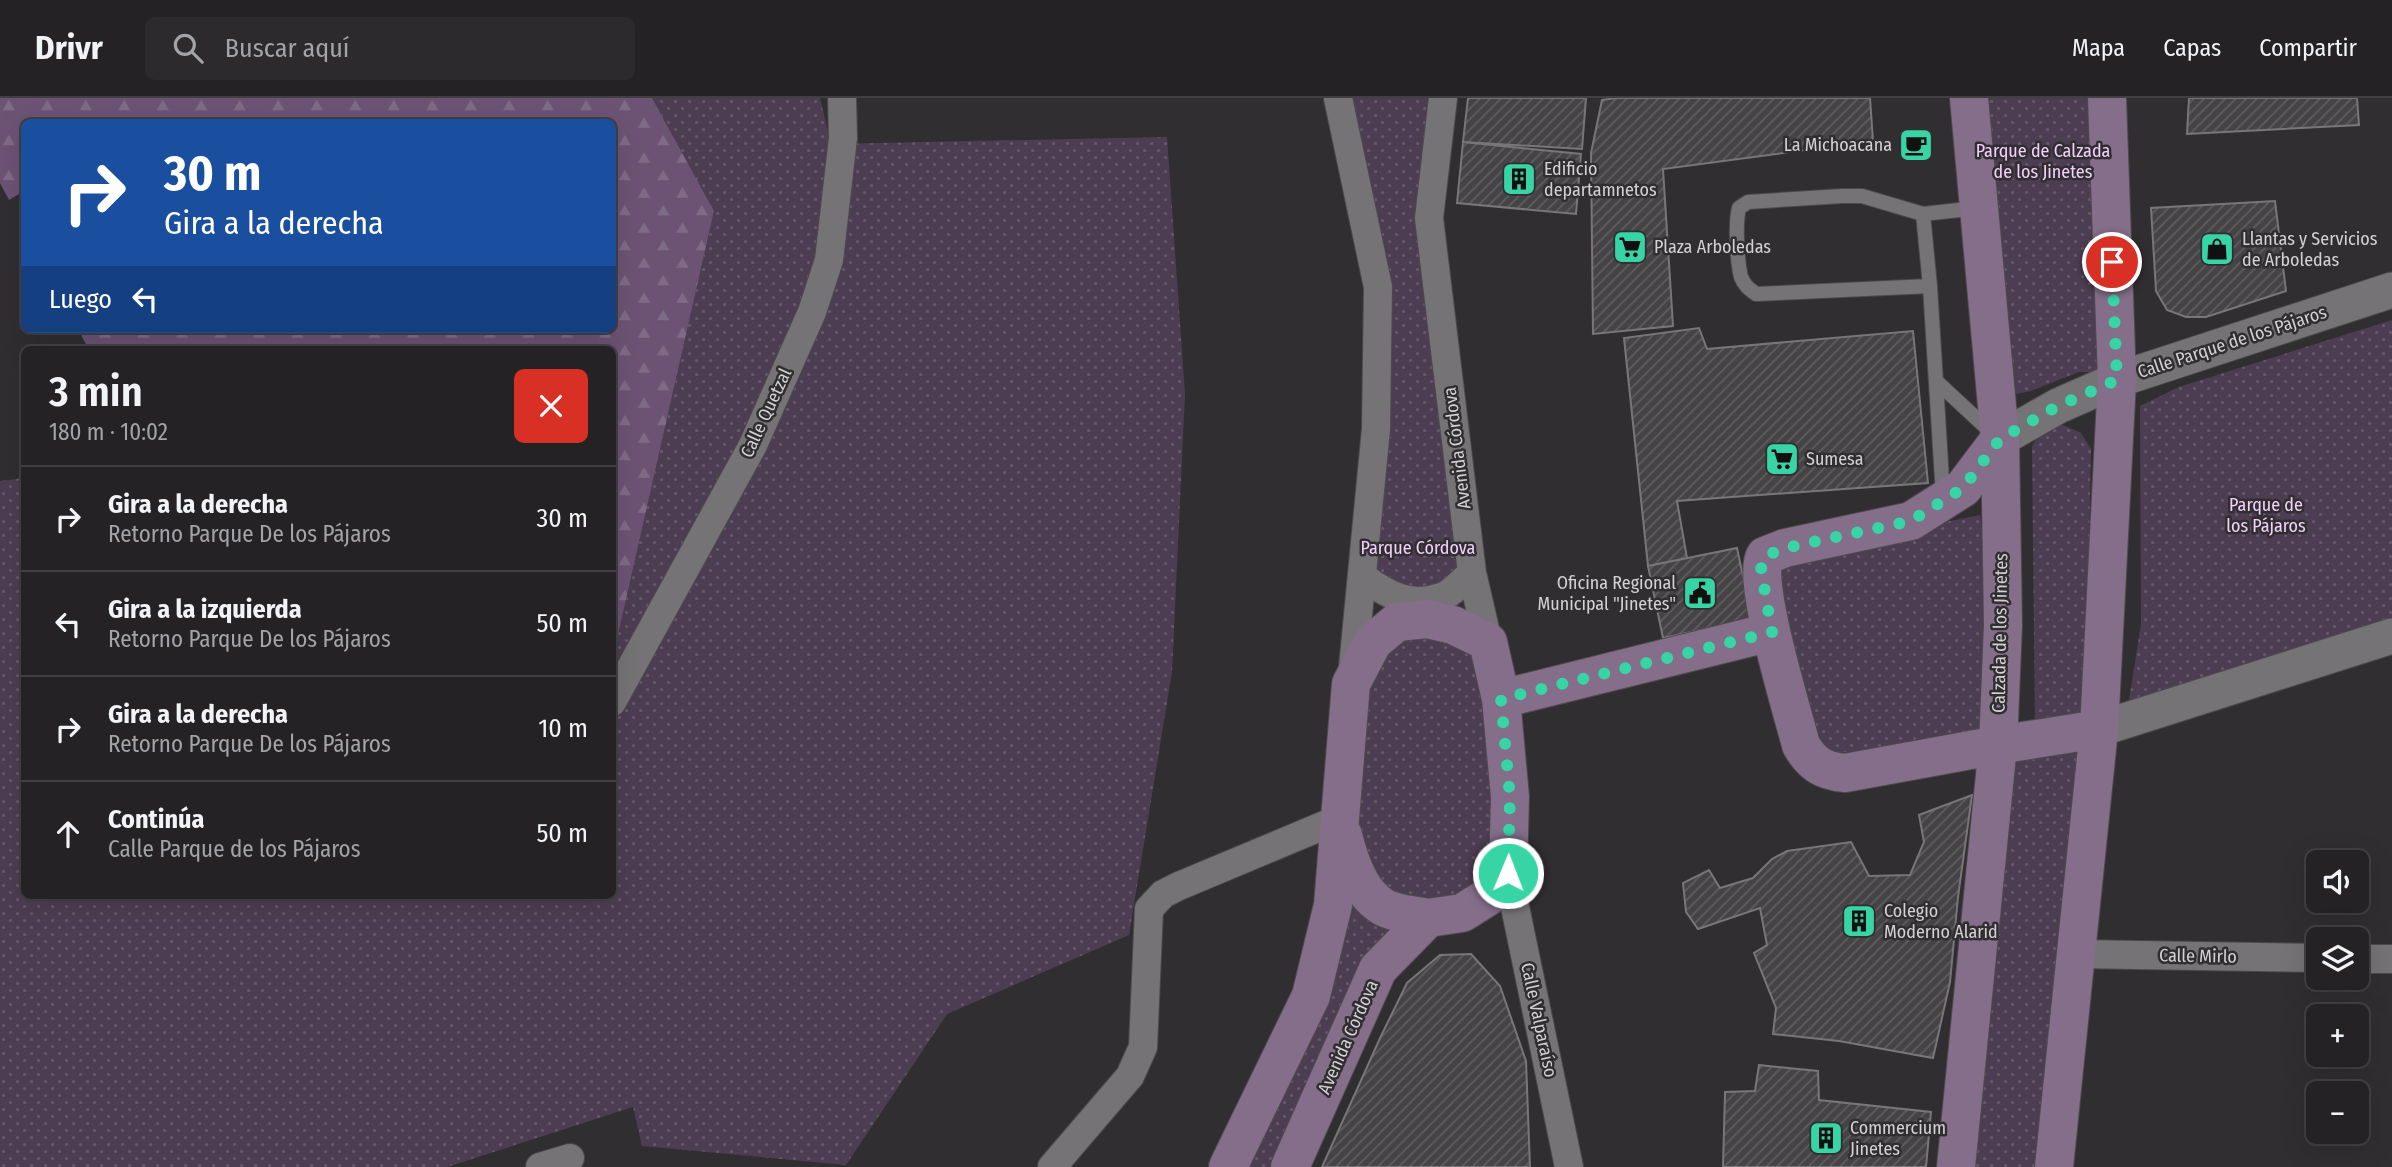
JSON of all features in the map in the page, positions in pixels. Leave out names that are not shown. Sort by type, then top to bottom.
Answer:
[{"type":"main road","name":"Calzada de los Jinetes","points":[[1956,1167],[1998,745],[2003,625],[2000,439],[1969,98]]},
{"type":"main road","points":[[2054,1167],[2099,729],[2117,380],[2108,98]]},
{"type":"main road","points":[[2000,439],[1963,488],[1911,521],[1785,548],[1765,556],[1761,569],[1772,632],[1801,745],[1809,759],[1818,766],[1832,772],[1845,773],[2099,729]]},
{"type":"main road","points":[[1228,1167],[1311,996],[1333,905],[1351,684],[1373,642],[1397,622],[1427,619],[1453,625],[1488,642]]},
{"type":"main road","points":[[1501,699],[1772,632]]},
{"type":"main road","name":"Avenida Córdova","points":[[1488,642],[1501,699],[1510,797],[1508,873]]},
{"type":"main road","points":[[1339,819],[1349,859],[1367,893],[1385,908],[1428,918],[1462,913],[1489,896],[1508,873]]},
{"type":"main road","name":"Avenida Córdova","points":[[1290,1167],[1378,969],[1428,918]]},
{"type":"street","name":"Calle Quetzal","points":[[616,695],[752,445],[812,312],[830,260],[843,138],[842,98]]},
{"type":"street","points":[[1338,98],[1378,287],[1376,429],[1351,684]]},
{"type":"street","name":"Avenida Córdova","points":[[1443,98],[1429,218],[1472,573],[1488,642]]},
{"type":"street","name":"Calle Parque de los Pájaros","points":[[2000,439],[2058,406],[2117,380],[2392,290]]},
{"type":"street","points":[[1363,577],[1389,596],[1416,601],[1443,597],[1472,573]]},
{"type":"street","points":[[2099,729],[2392,636]]},
{"type":"street","points":[[1052,1167],[1130,1076],[1138,1063],[1143,1047],[1149,909],[1163,894],[1179,886],[1339,819]]},
{"type":"street","name":"Calle Valparaíso","points":[[1508,873],[1569,1167]]},
{"type":"street","name":"Calle Mirlo","points":[[2077,954],[2306,958]]},
{"type":"street","points":[[2369,958],[2392,959]]},
{"type":"street","points":[[540,1167],[570,1158]]},
{"type":"lane","points":[[1930,286],[1756,294],[1747,288],[1742,278],[1737,218],[1739,208],[1748,202],[1862,196],[1923,214],[1979,207]]},
{"type":"lane","points":[[1923,214],[1943,501]]},
{"type":"lane","points":[[1936,381],[2000,439]]},
{"type":"green space","points":[[0,98],[652,98],[714,211],[616,644],[616,346],[87,346],[80,333],[616,333],[616,119],[21,119],[21,193],[9,200],[0,183]]},
{"type":"green space","points":[[652,98],[820,98],[831,144],[1167,137],[1185,394],[1172,672],[1129,935],[947,1014],[846,1165],[642,1146],[633,1107],[447,1167],[0,1167],[0,481],[21,478],[21,899],[616,899],[616,644],[714,211]]},
{"type":"green space","name":"Parque Córdova","points":[[1341,98],[1441,98],[1427,218],[1468,571],[1417,598],[1368,576],[1382,287]]},
{"type":"green space","name":"Parque de Calzada de los Jinetes","points":[[1975,98],[2103,98],[2104,372],[2079,372],[2031,391],[2011,395]]},
{"type":"green space","name":"Parque de los Pájaros","points":[[2392,320],[2392,626],[2128,707],[2141,624],[2140,406],[2179,387]]},
{"type":"green space","points":[[2063,425],[2081,433],[2091,449],[2085,728],[2035,729],[2032,446],[2044,432]]},
{"type":"green space","points":[[1980,515],[1993,630],[1984,735],[1823,755],[1768,558]]},
{"type":"green space","points":[[1404,635],[1485,647],[1500,872],[1449,907],[1386,901],[1350,818],[1368,685],[1383,651]]},
{"type":"green space","points":[[2090,745],[2050,1167],[1962,1167],[2005,761]]},
{"type":"green space","points":[[1342,883],[1396,925],[1277,1167],[1238,1167]]},
{"type":"building","points":[[1468,98],[1586,98],[1582,149],[1463,142]]},
{"type":"building","name":"Plaza Arboledas","points":[[1870,98],[1873,141],[1663,169],[1673,326],[1593,334],[1591,153],[1602,100]]},
{"type":"building","points":[[2189,98],[2357,98],[2359,125],[2187,134]]},
{"type":"building","name":"Edificio departamnetos","points":[[1463,142],[1581,154],[1576,214],[1457,203]]},
{"type":"building","name":"Llantas y Servicios de Arboledas","points":[[2275,201],[2286,291],[2206,317],[2186,317],[2167,310],[2156,291],[2151,208]]},
{"type":"building","name":"Sumesa","points":[[1699,328],[1707,349],[1913,331],[1928,483],[1677,501],[1687,558],[1648,566],[1624,338]]},
{"type":"building","name":"Oficina Regional Municipal \"Jinetes\"","points":[[1737,548],[1752,619],[1663,638],[1648,566]]},
{"type":"building","name":"Colegio Moderno Alarid","points":[[1972,795],[1950,982],[1933,1058],[1839,1041],[1773,1034],[1776,1008],[1754,953],[1767,945],[1760,908],[1698,929],[1686,912],[1683,883],[1709,870],[1720,888],[1753,878],[1772,859],[1787,851],[1851,842],[1869,876],[1910,875],[1924,842],[1919,815]]},
{"type":"building","points":[[1471,954],[1500,986],[1526,1061],[1530,1167],[1322,1167],[1407,983],[1440,955]]},
{"type":"building","name":"Commercium Jinetes","points":[[1759,1065],[1818,1071],[1819,1100],[1931,1112],[1926,1167],[1723,1167],[1725,1092],[1755,1091]]},
{"type":"place","name":"La Michoacana","points":[[1916,145]]},
{"type":"place","name":"Edificio departamnetos","points":[[1519,179]]},
{"type":"place","name":"Plaza Arboledas","points":[[1630,247]]},
{"type":"place","name":"Llantas y Servicios de Arboledas","points":[[2217,249]]},
{"type":"place","name":"Sumesa","points":[[1782,459]]},
{"type":"place","name":"Oficina Regional Municipal \"Jinetes\"","points":[[1700,593]]},
{"type":"place","name":"Colegio Moderno Alarid","points":[[1859,921]]},
{"type":"place","name":"Commercium Jinetes","points":[[1826,1138]]},
{"type":"route","points":[[1508,873],[1510,797],[1501,699],[1772,632],[1761,569],[1765,556],[1785,548],[1911,521],[1963,488],[2000,439],[2058,406],[2117,380],[2112,262]]}]
